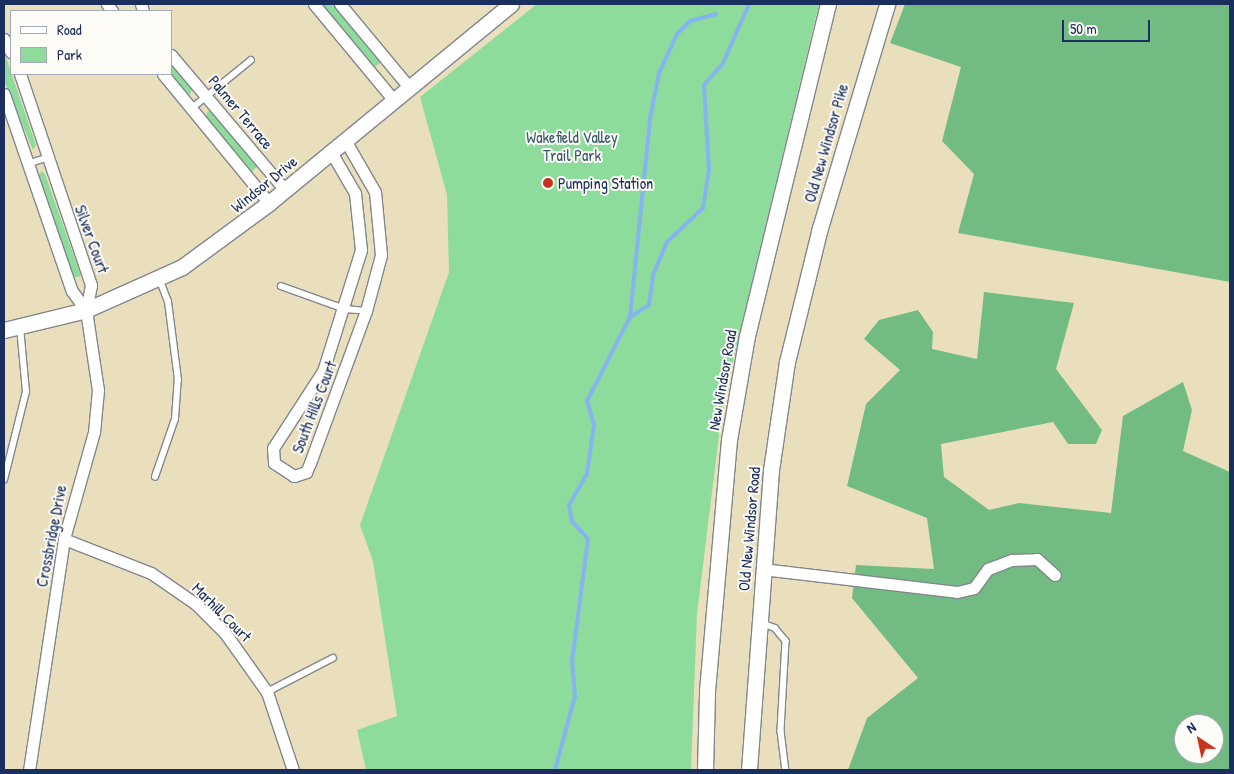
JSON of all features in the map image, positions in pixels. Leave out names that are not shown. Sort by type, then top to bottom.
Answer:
[{"type":"street","points":[[314,4],[393,98]]},
{"type":"street","points":[[340,4],[408,86]]},
{"type":"street","name":"Windsor Drive","points":[[4,330],[86,310],[159,279],[269,203],[332,152],[393,98],[511,4]]},
{"type":"street","name":"New Windsor Road","points":[[705,770],[706,690],[729,440],[747,336],[828,4]]},
{"type":"street","name":"Old New Windsor Pike","points":[[802,293],[887,4]]},
{"type":"street","points":[[4,39],[10,50]]},
{"type":"street","name":"Palmer Terrace","points":[[172,56],[285,190]]},
{"type":"street","name":"Silver Court","points":[[20,75],[91,286],[86,310]]},
{"type":"street","points":[[164,75],[269,203]]},
{"type":"street","points":[[4,94],[72,291],[86,310]]},
{"type":"street","name":"South Hills Court","points":[[332,152],[355,193],[362,233],[356,276],[314,388],[273,448],[274,463],[294,476],[306,472],[310,463],[366,311],[381,255],[380,216],[368,174],[345,140]]},
{"type":"street","name":"Old New Windsor Road","points":[[748,770],[762,568],[782,388],[802,293]]},
{"type":"street","name":"Crossbridge Drive","points":[[29,770],[64,539],[98,412],[95,358],[86,310]]},
{"type":"street","name":"Marhill Court","points":[[64,539],[128,562],[177,590],[225,632],[266,692],[292,770]]},
{"type":"street","points":[[762,568],[956,592],[974,588],[988,569],[1012,560],[1036,559],[1055,575]]},
{"type":"lane","points":[[191,109],[251,60]]},
{"type":"lane","points":[[28,164],[48,158]]},
{"type":"lane","points":[[155,477],[175,419],[178,380],[168,302],[159,279]]},
{"type":"lane","points":[[281,286],[345,308],[366,311]]},
{"type":"lane","points":[[4,480],[26,392],[20,327]]},
{"type":"lane","points":[[758,622],[775,628],[786,641],[781,731],[786,770]]},
{"type":"lane","points":[[266,692],[333,658]]},
{"type":"green space","points":[[322,4],[333,4],[381,62],[375,67]]},
{"type":"green space","name":"Wakefield Valley Trail Park","points":[[537,4],[819,4],[723,403],[697,614],[691,770],[366,770],[357,730],[397,716],[373,561],[360,525],[449,272],[447,195],[420,97]]},
{"type":"green space","points":[[905,4],[1230,4],[1230,282],[958,233],[974,174],[942,141],[961,67],[890,43]]},
{"type":"green space","points":[[4,52],[10,75],[12,75],[36,145],[33,150],[4,81]]},
{"type":"green space","points":[[172,64],[192,89],[190,95],[170,75],[172,75]]},
{"type":"green space","points":[[208,111],[212,112],[257,167],[251,172],[205,117]]},
{"type":"green space","points":[[42,171],[45,174],[81,276],[73,278],[37,177]]},
{"type":"green space","points":[[984,292],[1074,303],[1056,369],[1102,430],[1096,444],[1068,444],[1053,422],[941,444],[944,477],[989,510],[1019,503],[1111,513],[1123,416],[1183,382],[1192,410],[1183,451],[1230,472],[1230,770],[848,770],[867,718],[918,678],[852,598],[856,565],[934,569],[927,518],[847,486],[866,404],[900,370],[864,339],[879,320],[918,310],[933,332],[932,349],[977,359]]},
{"type":"waterway","points":[[555,770],[575,696],[572,662],[588,539],[572,521],[569,505],[587,474],[594,425],[587,401],[630,317],[649,305],[653,275],[667,242],[703,208],[709,170],[704,85],[723,63],[749,4]]},
{"type":"waterway","points":[[630,317],[650,119],[659,73],[677,34],[690,21],[716,14]]},
{"type":"place","name":"Pumping Station","points":[[548,183]]}]
